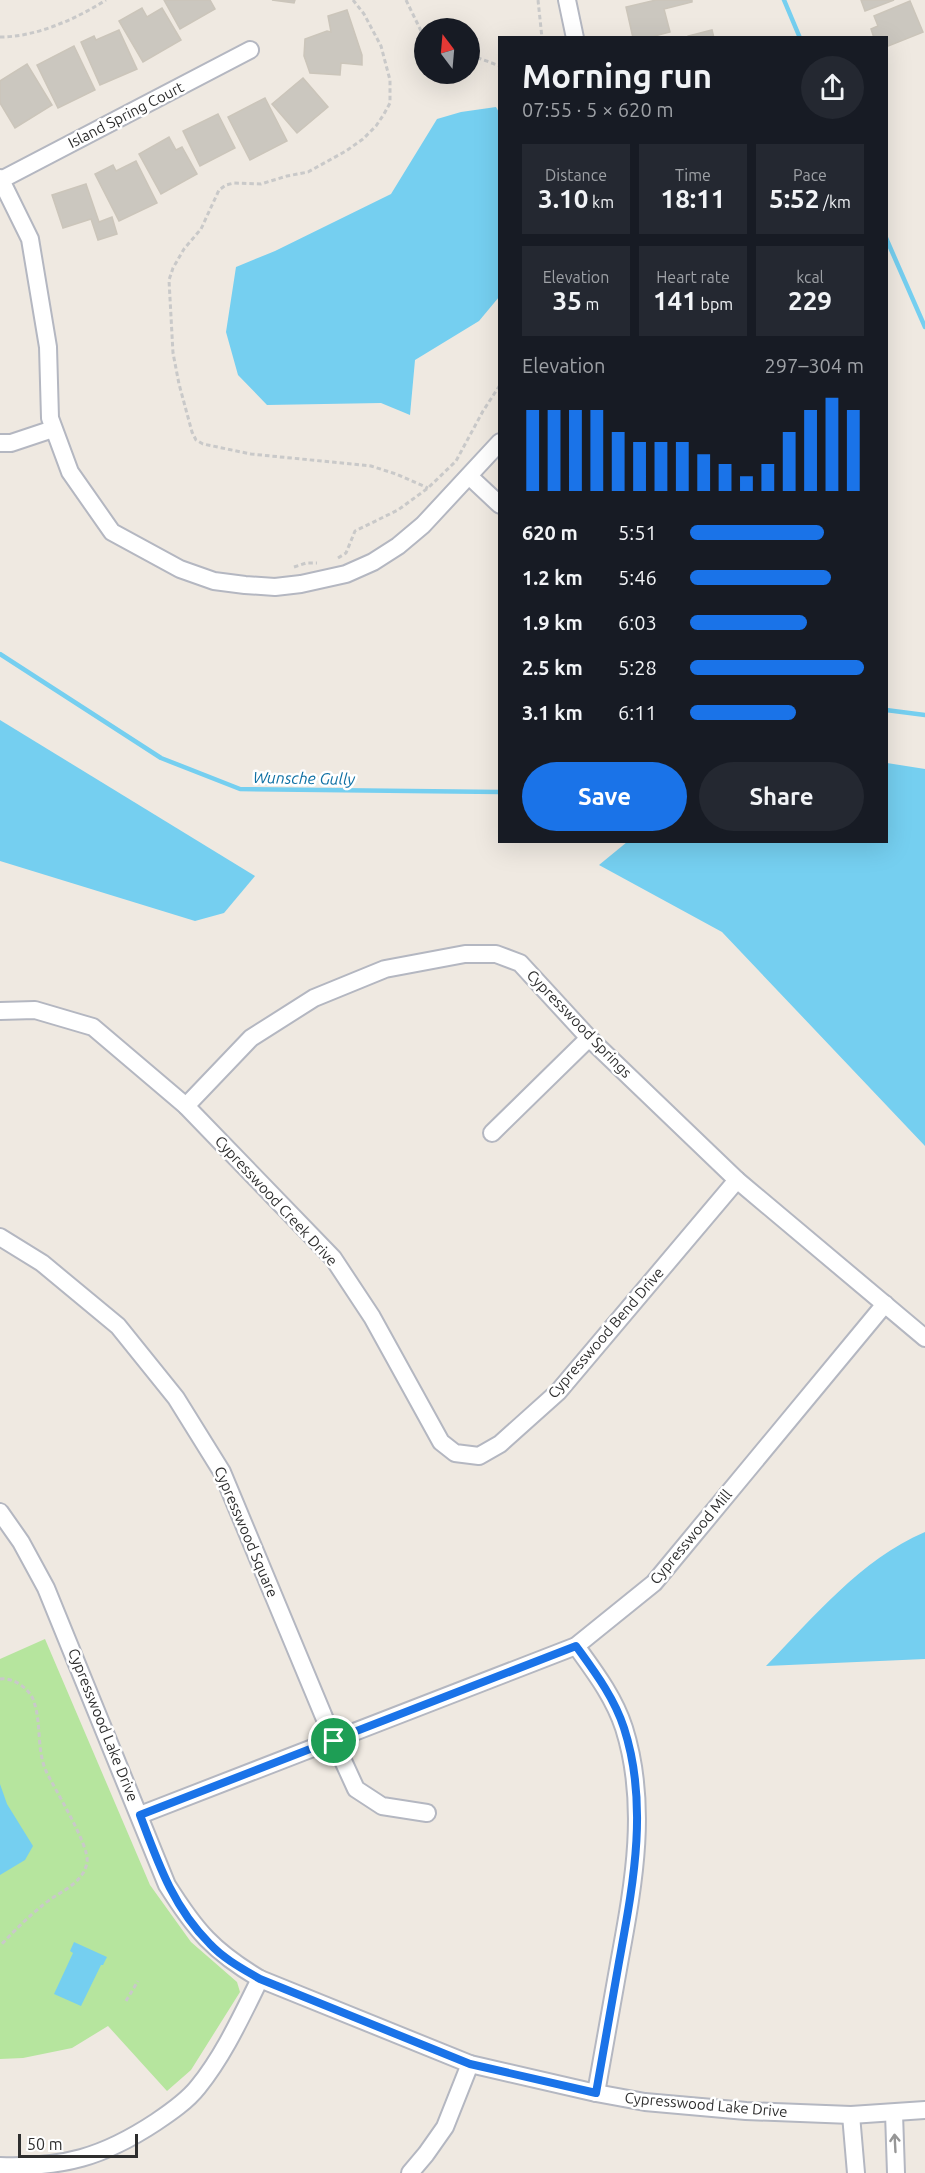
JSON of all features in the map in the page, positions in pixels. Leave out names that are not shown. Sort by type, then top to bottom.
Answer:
[{"type":"street","points":[[567,0],[575,36]]},
{"type":"street","name":"Island Spring Court","points":[[0,179],[250,50]]},
{"type":"street","points":[[0,179],[30,238],[48,347],[50,418],[70,472],[112,532],[180,569],[214,581],[275,587],[301,584],[346,573],[373,562],[398,546],[423,525],[498,444]]},
{"type":"street","points":[[0,443],[11,443],[53,429]]},
{"type":"street","points":[[469,476],[498,504]]},
{"type":"street","name":"Cypresswood Springs","points":[[186,1106],[251,1038],[314,998],[385,969],[465,954],[496,954],[520,963],[589,1038],[737,1180],[925,1338]]},
{"type":"street","name":"Cypresswood Creek Drive","points":[[0,1011],[35,1010],[93,1027],[186,1106],[333,1258],[372,1317],[441,1442],[455,1453]]},
{"type":"street","points":[[492,1132],[589,1038]]},
{"type":"street","name":"Cypresswood Bend Drive","points":[[455,1453],[478,1456],[500,1444],[558,1392],[737,1180]]},
{"type":"street","name":"Cypresswood Square","points":[[0,1237],[42,1263],[118,1326],[176,1398],[222,1472],[356,1789],[382,1806],[428,1813]]},
{"type":"street","name":"Cypresswood Mill","points":[[140,1815],[576,1646],[654,1583],[885,1304]]},
{"type":"street","name":"Cypresswood Lake Drive","points":[[0,1512],[21,1542],[46,1588],[167,1885],[186,1916],[211,1946],[236,1965],[260,1979],[470,2064],[596,2093],[645,2102],[735,2110],[851,2115],[925,2110]]},
{"type":"street","points":[[576,1646],[607,1690],[624,1727],[633,1766],[638,1820],[633,1883],[596,2093]]},
{"type":"street","points":[[0,2166],[86,2166],[172,2112],[196,2089],[213,2067],[260,1979]]},
{"type":"street","points":[[410,2173],[445,2127],[470,2064]]},
{"type":"street","points":[[894,2113],[896,2173]]},
{"type":"street","points":[[851,2115],[856,2173]]},
{"type":"path","points":[[0,36],[31,33],[63,21],[106,0]]},
{"type":"path","points":[[353,0],[364,14],[381,46],[392,92],[390,103],[376,126],[363,139],[308,172],[261,184],[234,183],[219,190],[201,229],[184,249],[169,280],[173,353],[178,384],[192,432],[196,440],[203,444],[251,454],[371,466],[428,488]]},
{"type":"path","points":[[406,0],[415,18]]},
{"type":"path","points":[[538,0],[542,36]]},
{"type":"path","points":[[480,59],[498,65]]},
{"type":"path","points":[[336,560],[346,553],[355,531],[398,510],[428,488],[456,461],[498,388]]},
{"type":"path","points":[[286,568],[306,563],[320,563]]},
{"type":"path","points":[[0,1679],[5,1678],[21,1684],[32,1698],[39,1723],[41,1753],[45,1768],[85,1849],[87,1861],[81,1876],[76,1881],[42,1905],[0,1946]]},
{"type":"path","points":[[126,2001],[138,1981]]},
{"type":"green space","points":[[45,1639],[150,1885],[191,1942],[237,1982],[240,1992],[191,2070],[167,2091],[108,2026],[72,2048],[23,2058],[0,2059],[0,1659]]},
{"type":"water","points":[[496,107],[498,110],[498,298],[479,321],[415,360],[410,415],[381,403],[267,405],[238,375],[226,332],[236,267],[275,251],[391,194],[437,119],[461,112]]},
{"type":"water","points":[[0,720],[255,876],[224,913],[195,921],[0,861]]},
{"type":"water","points":[[888,763],[925,769],[925,1146],[722,932],[599,865],[626,843],[888,843]]},
{"type":"water","points":[[925,1532],[925,1659],[766,1666],[820,1609],[859,1574],[901,1544]]},
{"type":"water","points":[[0,1784],[7,1804],[33,1846],[25,1860],[0,1875]]},
{"type":"water","points":[[74,1942],[107,1957],[81,2006],[54,1994],[73,1953],[70,1951]]},
{"type":"building","points":[[164,0],[210,0],[215,9],[180,29]]},
{"type":"building","points":[[272,0],[295,0],[294,3]]},
{"type":"building","points":[[656,0],[692,0],[692,2],[664,9],[670,32],[655,36],[633,36],[626,7]]},
{"type":"building","points":[[861,0],[894,0],[865,11]]},
{"type":"building","points":[[910,1],[923,32],[888,46],[888,36],[873,36],[871,29],[878,26],[874,16]]},
{"type":"building","points":[[142,8],[147,17],[162,8],[181,40],[143,62],[119,21]]},
{"type":"building","points":[[347,10],[362,55],[362,65],[341,63],[340,75],[310,73],[304,56],[305,39],[327,31],[331,32],[328,16]]},
{"type":"building","points":[[119,30],[137,69],[100,85],[81,42],[94,36],[96,40]]},
{"type":"building","points":[[712,30],[714,36],[688,36]]},
{"type":"building","points":[[74,46],[95,90],[58,108],[37,65]]},
{"type":"building","points":[[27,64],[52,105],[15,128],[0,103],[0,81]]},
{"type":"building","points":[[303,78],[328,107],[297,133],[272,104]]},
{"type":"building","points":[[265,98],[287,141],[250,160],[228,117]]},
{"type":"building","points":[[218,114],[235,148],[200,166],[183,131]]},
{"type":"building","points":[[169,137],[176,150],[182,147],[197,174],[161,194],[139,154]]},
{"type":"building","points":[[136,161],[157,203],[119,221],[95,174],[113,165],[116,171]]},
{"type":"building","points":[[86,184],[99,222],[112,217],[117,234],[98,240],[91,219],[63,228],[52,195]]},
{"type":"waterway","points":[[784,0],[799,36]]},
{"type":"waterway","points":[[888,243],[925,327]]},
{"type":"waterway","name":"Wunsche Gully","points":[[0,654],[161,758],[240,789],[498,792]]},
{"type":"waterway","name":"Wunsche Gully","points":[[888,710],[925,715]]},
{"type":"route","points":[[576,1646],[607,1690],[624,1727],[633,1766],[638,1820],[633,1883],[596,2093],[470,2064],[260,1979],[211,1946],[186,1916],[167,1885],[140,1815],[334,1741],[576,1646]]}]
